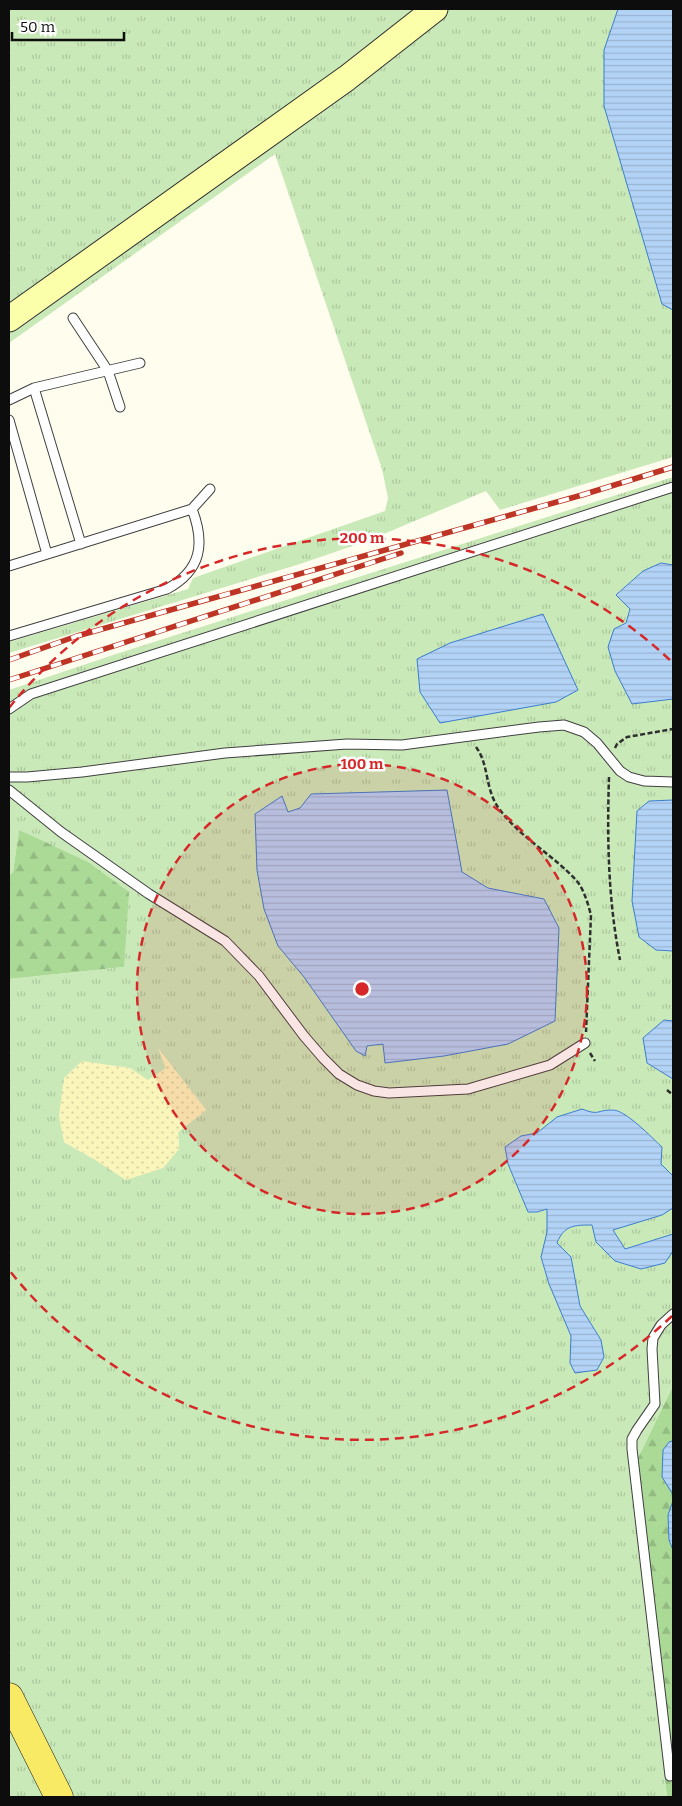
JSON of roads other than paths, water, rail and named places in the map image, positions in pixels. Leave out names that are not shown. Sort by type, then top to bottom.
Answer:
[{"type":"main road","points":[[9,319],[347,78],[434,9]]},
{"type":"main road","points":[[9,1697],[59,1797]]},
{"type":"lane","points":[[73,318],[108,371],[120,407]]},
{"type":"lane","points":[[9,400],[34,388],[140,363]]},
{"type":"lane","points":[[34,388],[81,544]]},
{"type":"lane","points":[[9,420],[47,554]]},
{"type":"lane","points":[[9,709],[31,694],[673,486]]},
{"type":"lane","points":[[9,566],[192,509],[210,489]]},
{"type":"lane","points":[[9,636],[167,589],[176,584],[191,568],[200,548],[198,525],[192,509]]},
{"type":"lane","points":[[9,777],[82,772],[225,752],[347,744],[402,745],[564,725],[584,732],[597,743],[620,771],[629,777],[644,781],[673,782]]},
{"type":"lane","points":[[9,790],[61,832],[149,894],[225,941],[259,976],[322,1058],[339,1074],[356,1085],[374,1091],[389,1093],[468,1089],[550,1065],[585,1043]]},
{"type":"lane","points":[[670,1776],[632,1439],[655,1404],[653,1338],[661,1325],[673,1314]]},
{"type":"water","points":[[618,9],[673,9],[673,310],[662,304],[604,106],[604,50]]},
{"type":"water","points":[[661,563],[673,565],[673,699],[632,704],[615,671],[608,647],[614,629],[626,623],[630,609],[616,595],[643,571]]},
{"type":"water","points":[[543,614],[578,690],[556,702],[440,723],[420,692],[417,659],[450,643]]},
{"type":"water","points":[[447,790],[462,872],[488,888],[544,899],[559,928],[555,1021],[508,1044],[444,1056],[385,1063],[383,1044],[367,1046],[365,1056],[356,1051],[304,977],[278,946],[264,909],[257,870],[255,814],[282,796],[288,812],[300,808],[311,794]]},
{"type":"water","points":[[673,800],[673,951],[656,950],[639,937],[632,901],[637,811],[649,801]]},
{"type":"water","points":[[664,1020],[673,1021],[673,1079],[647,1063],[643,1038]]},
{"type":"water","points":[[582,1109],[595,1112],[612,1110],[624,1114],[662,1147],[661,1164],[673,1176],[673,1208],[662,1215],[613,1230],[625,1249],[673,1234],[673,1251],[665,1263],[641,1269],[615,1261],[596,1242],[592,1225],[571,1227],[563,1233],[557,1243],[571,1257],[580,1306],[601,1340],[604,1357],[597,1370],[575,1373],[570,1363],[571,1336],[549,1284],[541,1257],[547,1232],[547,1209],[528,1212],[508,1164],[505,1147],[521,1136],[537,1133],[557,1117]]},
{"type":"water","points":[[673,1441],[673,1501],[672,1493],[662,1477],[663,1450],[669,1442]]},
{"type":"water","points":[[673,1501],[673,1550],[669,1540],[668,1515]]},
{"type":"railway","points":[[9,660],[77,636],[582,495],[673,467]]},
{"type":"railway","points":[[9,680],[401,553]]}]
